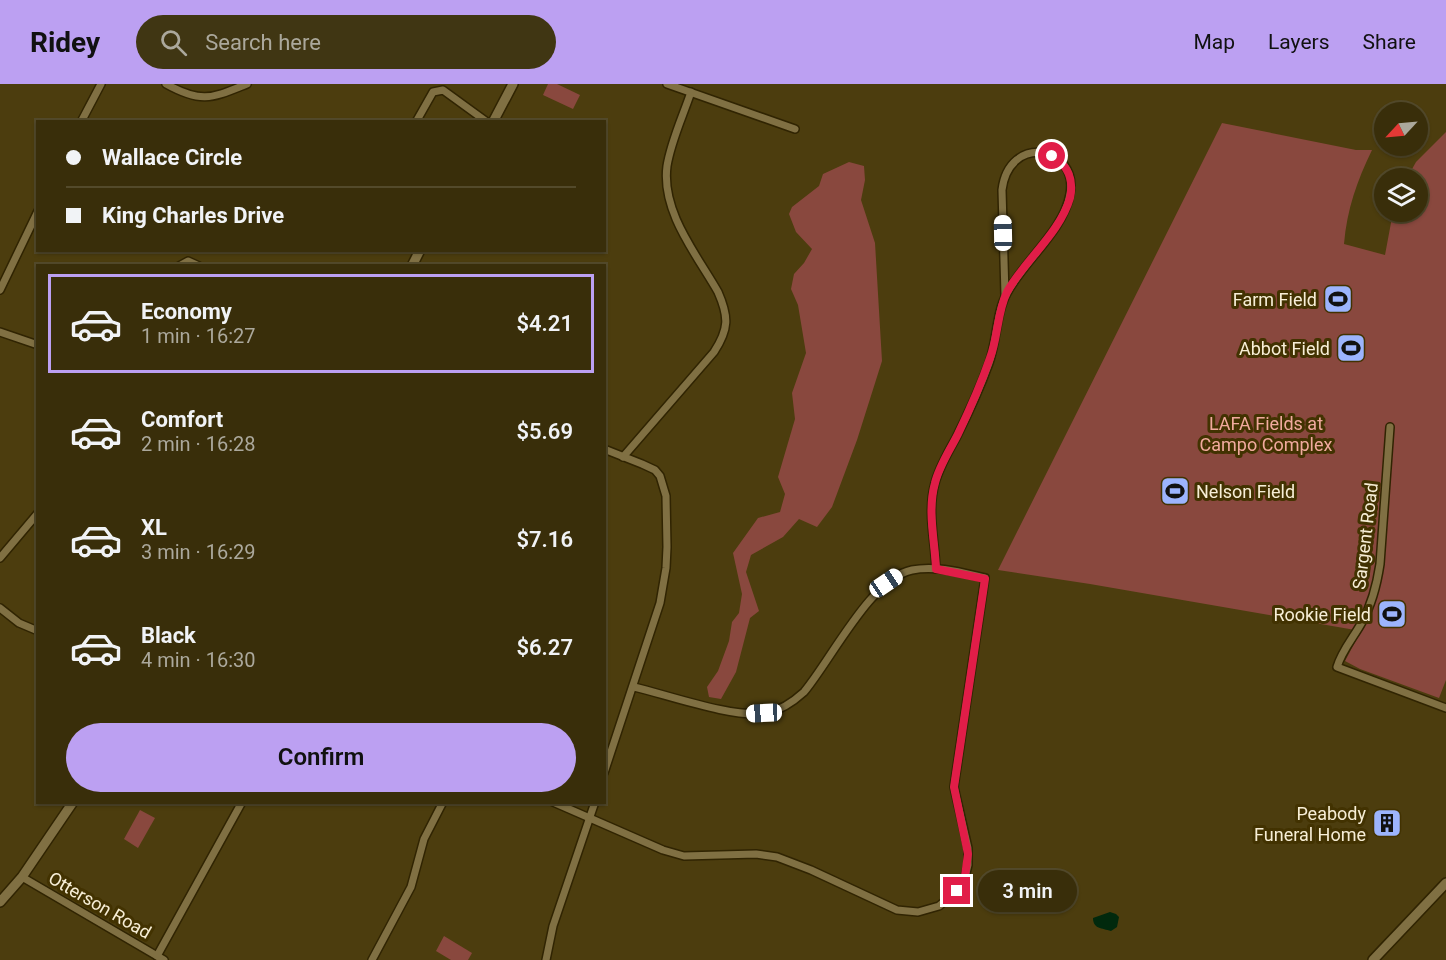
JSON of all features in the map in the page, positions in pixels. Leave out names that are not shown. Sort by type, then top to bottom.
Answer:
[{"type":"street","points":[[82,120],[101,84]]},
{"type":"street","points":[[166,84],[180,92],[203,98],[223,94],[247,84]]},
{"type":"street","points":[[494,120],[513,84]]},
{"type":"street","points":[[667,84],[795,129]]},
{"type":"street","points":[[417,120],[433,92],[438,90],[443,90],[484,120]]},
{"type":"street","points":[[623,457],[714,352],[722,340],[726,327],[724,305],[675,217],[669,196],[667,168],[691,92]]},
{"type":"street","points":[[936,569],[931,511],[935,483],[986,371],[993,351],[1005,295],[1002,190],[1004,176],[1012,164],[1024,155],[1045,153],[1058,159],[1068,170],[1071,184],[1070,198],[1054,227],[1005,295]]},
{"type":"street","points":[[0,290],[36,215]]},
{"type":"street","points":[[0,332],[36,344]]},
{"type":"street","name":"Sargent Road","points":[[1390,428],[1377,584],[1366,616],[1344,650],[1337,667],[1446,708]]},
{"type":"street","points":[[606,450],[655,470],[663,482],[666,496],[667,547],[663,589],[606,767]]},
{"type":"street","points":[[0,558],[36,515]]},
{"type":"street","points":[[558,804],[663,850],[684,856],[756,854],[777,858],[811,870],[897,910],[918,912],[939,906],[953,896],[960,887],[968,866],[968,848],[954,787],[985,579],[936,569],[911,570],[898,575],[886,583],[871,599],[804,692],[781,708],[767,713],[746,714],[633,687]]},
{"type":"street","points":[[0,608],[36,630]]},
{"type":"street","points":[[0,902],[22,877],[72,804]]},
{"type":"street","points":[[160,958],[241,804]]},
{"type":"street","points":[[372,960],[411,887],[423,838],[441,804]]},
{"type":"street","points":[[546,960],[553,926],[594,804]]},
{"type":"street","name":"Otterson Road","points":[[22,877],[160,958]]},
{"type":"street","points":[[1373,960],[1446,884]]},
{"type":"green space","points":[[548,84],[557,84],[580,95],[573,109],[543,95]]},
{"type":"green space","name":"LAFA Fields at Campo Complex","points":[[1222,123],[1356,150],[1372,150],[1354,196],[1344,244],[1385,255],[1391,222],[1428,222],[1428,168],[1413,168],[1422,156],[1428,156],[1428,150],[1446,132],[1446,680],[1439,698],[1360,669],[1345,661],[1361,631],[998,570]]},
{"type":"green space","points":[[849,162],[864,166],[865,180],[861,200],[875,243],[882,361],[857,440],[832,507],[817,527],[799,519],[783,537],[751,555],[746,572],[759,611],[750,618],[736,672],[721,699],[709,697],[707,687],[718,671],[729,641],[732,622],[739,613],[742,594],[733,553],[758,518],[780,512],[785,494],[778,477],[795,419],[792,393],[806,353],[798,305],[791,289],[794,274],[812,249],[796,232],[789,214],[792,207],[819,186],[823,174]]},
{"type":"green space","points":[[140,810],[155,818],[138,848],[124,839]]},
{"type":"green space","points":[[444,936],[472,953],[468,960],[451,960],[436,951]]},
{"type":"shaded area","points":[[1110,912],[1119,917],[1117,927],[1111,931],[1093,922],[1093,918]]},
{"type":"place","name":"Farm Field","points":[[1338,299]]},
{"type":"place","name":"Abbot Field","points":[[1351,348]]},
{"type":"place","name":"Nelson Field","points":[[1175,491]]},
{"type":"place","name":"Rookie Field","points":[[1392,614]]},
{"type":"place","name":"Peabody Funeral Home","points":[[1387,823]]},
{"type":"route","points":[[957,891],[968,866],[968,854],[954,787],[985,579],[936,569],[932,498],[940,469],[986,371],[993,351],[1005,295],[1054,227],[1070,198],[1071,184],[1068,170],[1052,156]]}]
